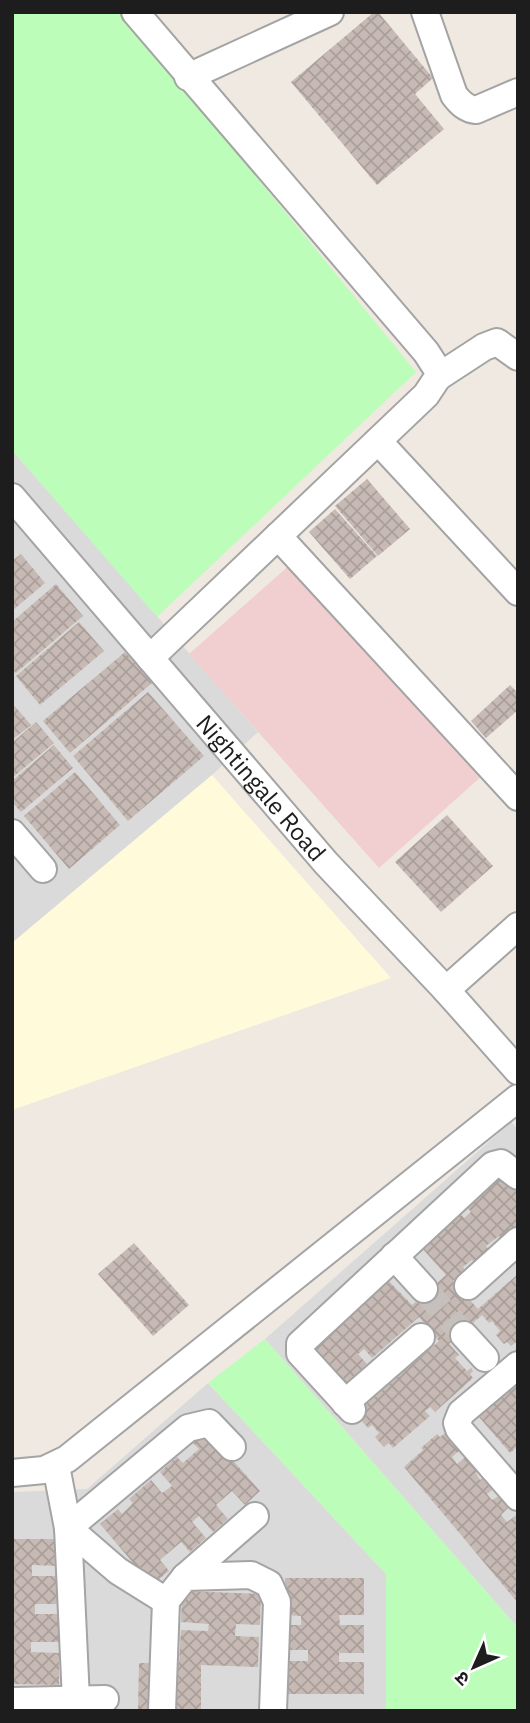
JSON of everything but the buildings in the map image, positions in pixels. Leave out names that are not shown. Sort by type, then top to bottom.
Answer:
[{"type":"street","points":[[135,12],[426,352],[437,369],[438,377]]},
{"type":"street","points":[[188,77],[330,12]]},
{"type":"street","points":[[425,12],[454,95],[460,103],[476,110],[518,92]]},
{"type":"street","points":[[150,658],[426,396],[438,377],[484,347],[497,342],[518,357]]},
{"type":"street","points":[[378,441],[518,592]]},
{"type":"street","name":"Nightingale Road","points":[[12,497],[326,863],[518,1071]]},
{"type":"street","points":[[278,536],[518,797]]},
{"type":"street","points":[[12,833],[43,869]]},
{"type":"street","points":[[446,990],[518,926]]},
{"type":"street","points":[[12,1473],[56,1466],[78,1450],[518,1098]]},
{"type":"street","points":[[421,1337],[348,1406],[300,1353],[300,1344],[493,1165],[512,1162]]},
{"type":"street","points":[[468,1286],[518,1241]]},
{"type":"street","points":[[394,1256],[424,1289]]},
{"type":"street","points":[[464,1335],[485,1358]]},
{"type":"street","points":[[518,1365],[461,1413],[457,1423],[458,1429],[518,1497]]},
{"type":"street","points":[[68,1528],[188,1428],[209,1423],[232,1447]]},
{"type":"street","points":[[56,1466],[68,1528],[76,1700]]},
{"type":"street","points":[[162,1711],[166,1601],[185,1577],[255,1516]]},
{"type":"street","points":[[68,1528],[118,1571],[166,1601]]},
{"type":"street","points":[[185,1577],[251,1575],[269,1584],[277,1602],[273,1711]]},
{"type":"street","points":[[12,1701],[105,1699]]},
{"type":"shaded area","points":[[12,450],[258,732],[212,775],[12,943]]},
{"type":"shaded area","points":[[293,562],[483,775],[379,868],[189,654]]},
{"type":"shaded area","points":[[212,775],[391,978],[12,1110],[12,943]]},
{"type":"shaded area","points":[[511,1122],[518,1129],[518,1628],[265,1339]]},
{"type":"shaded area","points":[[208,1383],[386,1574],[386,1711],[12,1711],[12,1492],[87,1489]]},
{"type":"green space","points":[[12,12],[122,12],[416,372],[157,617],[12,450]]},
{"type":"green space","points":[[265,1339],[518,1628],[518,1711],[386,1711],[386,1574],[208,1383]]},
{"type":"tunnel","points":[[424,1289],[464,1335]]}]
